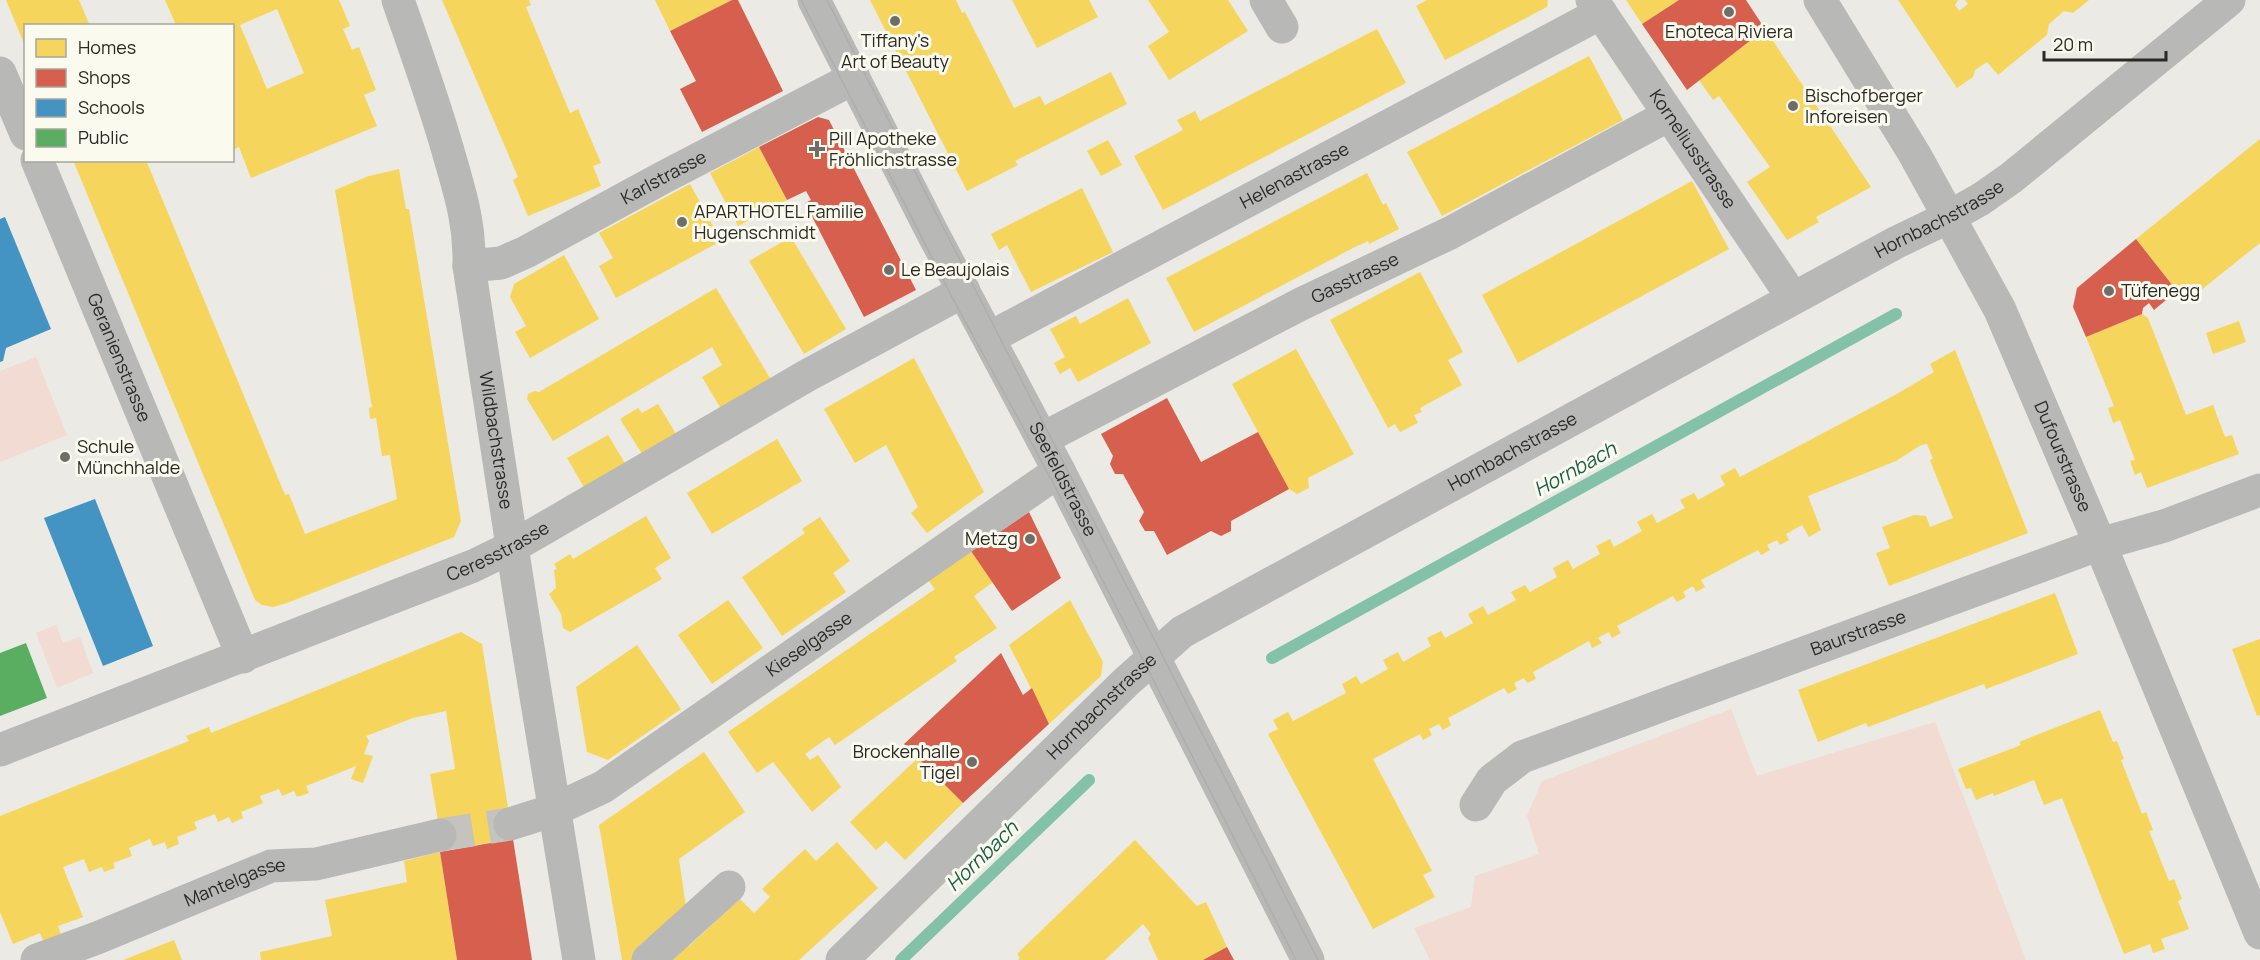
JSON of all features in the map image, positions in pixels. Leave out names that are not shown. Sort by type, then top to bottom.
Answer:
[{"type":"street","name":"Wildbachstrasse","points":[[398,0],[444,135],[466,214],[470,239],[470,266],[512,547],[579,960]]},
{"type":"street","name":"Seefeldstrasse","points":[[814,0],[1059,471],[1308,960]]},
{"type":"street","name":"Dufourstrasse","points":[[1820,0],[1915,155],[2000,310],[2100,544],[2260,933]]},
{"type":"street","name":"Hornbachstrasse","points":[[842,960],[1153,657],[1182,632],[1793,298],[1982,199],[2011,178],[2229,0]]},
{"type":"street","name":"Korneliusstrasse","points":[[1596,6],[1793,298]]},
{"type":"street","name":"Helenastrasse","points":[[989,338],[1596,6]]},
{"type":"street","points":[[0,73],[24,129]]},
{"type":"street","name":"Karlstrasse","points":[[470,266],[501,263],[526,252],[854,78]]},
{"type":"street","name":"Gasstrasse","points":[[1042,439],[1301,304],[1450,233],[1669,115]]},
{"type":"street","name":"Geranienstrasse","points":[[37,162],[243,657]]},
{"type":"street","name":"Ceresstrasse","points":[[0,750],[473,566],[512,547],[808,375],[964,291]]},
{"type":"street","name":"Kieselgasse","points":[[554,810],[603,787],[1059,471]]},
{"type":"street","name":"Baurstrasse","points":[[1476,805],[1492,780],[1522,757],[2100,544],[2164,526],[2260,490]]},
{"type":"street","points":[[510,824],[554,810]]},
{"type":"street","name":"Mantelgasse","points":[[37,960],[97,938],[271,866],[316,864],[440,835]]},
{"type":"street","points":[[648,960],[729,887]]},
{"type":"shaded area","points":[[36,357],[67,435],[0,462],[0,371]]},
{"type":"shaded area","points":[[56,625],[63,643],[80,637],[93,673],[57,688],[36,633]]},
{"type":"shaded area","points":[[1731,709],[1757,776],[1935,722],[2026,960],[1430,960],[1414,928],[1471,907],[1475,876],[1539,854],[1527,816],[1542,781]]},
{"type":"building: Homes","points":[[6,0],[79,0],[89,24],[24,24],[24,44]]},
{"type":"building: Homes","points":[[165,0],[339,0],[350,26],[343,29],[352,50],[359,47],[376,90],[364,95],[377,126],[251,178],[239,147],[234,149],[234,24],[176,24]],"holes":[[[277,9],[304,73],[267,89],[240,25]]]},
{"type":"building: Homes","points":[[442,0],[529,0],[531,5],[526,7],[570,113],[578,109],[601,163],[593,166],[601,186],[528,216],[513,180],[518,177]]},
{"type":"building: Homes","points":[[655,0],[732,0],[670,31]]},
{"type":"building: Homes","points":[[870,0],[956,0],[962,13],[965,12],[1014,108],[1040,96],[1045,105],[1111,72],[1127,104],[1015,161],[1018,165],[967,191]]},
{"type":"building: Homes","points":[[1012,0],[1089,0],[1098,17],[1037,48]]},
{"type":"building: Homes","points":[[1148,0],[1228,0],[1248,31],[1169,80],[1148,46],[1169,32]]},
{"type":"building: Homes","points":[[1427,0],[1548,0],[1547,7],[1445,60],[1416,6]]},
{"type":"building: Homes","points":[[1626,0],[1679,0],[1642,24]]},
{"type":"building: Homes","points":[[1898,0],[1958,0],[1955,5],[1959,11],[1968,4],[1965,0],[2089,0],[2073,13],[2064,11],[2049,24],[2047,35],[1998,75],[1987,62],[1975,70],[1973,77],[1957,88]]},
{"type":"building: Homes","points":[[1377,29],[1406,83],[1163,210],[1134,156],[1183,130],[1177,120],[1195,111],[1200,121]]},
{"type":"building: Homes","points":[[1765,29],[1871,187],[1816,217],[1819,222],[1787,240],[1747,182],[1770,167],[1719,96],[1713,100],[1699,80]]},
{"type":"building: Homes","points":[[1589,56],[1623,120],[1442,216],[1407,152]]},
{"type":"building: Homes","points":[[2260,139],[2260,243],[2186,302],[2136,239]]},
{"type":"building: Homes","points":[[1108,140],[1122,165],[1101,176],[1087,151]]},
{"type":"building: Homes","points":[[759,147],[787,200],[738,226],[710,173]]},
{"type":"building: Homes","points":[[74,162],[147,162],[285,495],[289,494],[305,534],[397,499],[390,455],[382,456],[376,418],[370,419],[369,408],[372,407],[335,190],[369,176],[399,169],[406,209],[409,209],[461,521],[454,537],[287,603],[273,607],[262,605],[255,600]]},
{"type":"building: Homes","points":[[1367,173],[1383,205],[1386,203],[1399,229],[1369,244],[1368,241],[1353,248],[1194,332],[1166,278]]},
{"type":"building: Homes","points":[[1692,181],[1729,249],[1518,363],[1482,295]]},
{"type":"building: Homes","points":[[690,184],[721,241],[616,298],[599,266],[613,258],[599,233]]},
{"type":"building: Homes","points":[[1082,188],[1113,252],[1031,292],[1007,245],[999,250],[991,234]]},
{"type":"building: Homes","points":[[791,237],[846,329],[804,354],[749,261]]},
{"type":"building: Homes","points":[[564,255],[599,319],[530,358],[515,332],[526,326],[510,297],[514,284]]},
{"type":"building: Homes","points":[[1420,272],[1463,352],[1448,360],[1462,385],[1420,408],[1422,412],[1414,415],[1418,423],[1400,432],[1395,424],[1388,428],[1330,320]]},
{"type":"building: Homes","points":[[716,288],[773,383],[723,412],[702,377],[722,365],[712,347],[553,441],[527,399],[528,394],[534,391],[539,392]]},
{"type":"building: Homes","points":[[1128,298],[1151,343],[1078,382],[1070,368],[1060,374],[1054,363],[1065,357],[1050,329],[1076,316],[1080,324]]},
{"type":"building: Homes","points":[[2142,314],[2148,318],[2186,415],[2213,405],[2225,437],[2232,435],[2239,454],[2147,488],[2141,472],[2135,475],[2130,461],[2135,460],[2120,420],[2113,423],[2108,408],[2114,406],[2086,337]]},
{"type":"building: Homes","points":[[2239,321],[2246,342],[2213,354],[2206,333]]},
{"type":"building: Homes","points":[[1296,349],[1354,454],[1308,478],[1309,488],[1297,494],[1289,489],[1232,384]]},
{"type":"building: Homes","points":[[1955,350],[2028,533],[1889,586],[1876,553],[1890,548],[1882,527],[1914,515],[1926,516],[1930,527],[1953,518],[1930,460],[1933,459],[1927,444],[1921,445],[1896,461],[1808,496],[1821,530],[1809,537],[1802,525],[1786,534],[1789,540],[1780,545],[1777,540],[1767,545],[1770,550],[1761,555],[1758,550],[1701,580],[1705,587],[1696,592],[1693,586],[1683,592],[1686,597],[1677,602],[1673,596],[1617,626],[1621,633],[1612,638],[1609,632],[1598,638],[1602,643],[1592,648],[1589,641],[1533,672],[1536,679],[1527,683],[1524,678],[1514,683],[1517,689],[1508,694],[1504,688],[1448,718],[1451,725],[1443,730],[1439,724],[1429,729],[1432,735],[1423,740],[1420,734],[1373,759],[1432,871],[1423,875],[1435,897],[1373,929],[1268,734],[1278,729],[1273,720],[1288,712],[1293,721],[1346,693],[1342,684],[1356,676],[1361,684],[1388,669],[1383,660],[1398,652],[1403,662],[1431,646],[1427,638],[1441,631],[1445,638],[1473,623],[1468,614],[1483,606],[1488,615],[1516,600],[1511,592],[1525,585],[1530,592],[1557,577],[1553,568],[1568,560],[1573,569],[1600,554],[1596,546],[1610,539],[1614,547],[1642,531],[1637,522],[1652,514],[1657,523],[1685,508],[1680,500],[1694,493],[1698,500],[1725,485],[1720,476],[1735,468],[1740,477],[1895,395],[1934,372],[1930,364]]},
{"type":"building: Homes","points":[[914,358],[984,492],[927,533],[911,513],[918,507],[886,445],[855,463],[824,409]]},
{"type":"building: Homes","points":[[658,404],[679,439],[646,460],[620,419],[638,408],[642,413]]},
{"type":"building: Homes","points":[[608,435],[629,470],[588,494],[567,458]]},
{"type":"building: Homes","points":[[777,439],[802,481],[712,534],[687,493]]},
{"type":"building: Homes","points":[[646,516],[671,558],[655,568],[662,579],[570,632],[563,628],[561,614],[549,594],[556,588],[554,570],[557,569],[554,564],[570,554],[573,559]]},
{"type":"building: Homes","points":[[820,517],[850,561],[833,573],[846,592],[782,636],[742,577],[805,533],[802,529]]},
{"type":"building: Homes","points":[[971,551],[993,582],[974,596],[997,628],[954,657],[957,661],[835,745],[829,737],[805,754],[810,760],[818,755],[841,787],[812,812],[773,762],[757,773],[728,732],[935,589],[928,580]]},
{"type":"building: Homes","points":[[2055,593],[2078,654],[1986,689],[1984,684],[1868,727],[1866,723],[1818,742],[1798,690]]},
{"type":"building: Homes","points":[[728,600],[763,648],[712,684],[678,635]]},
{"type":"building: Homes","points":[[1070,600],[1103,662],[1101,676],[1049,724],[1009,645]]},
{"type":"building: Homes","points":[[461,632],[482,644],[513,839],[443,850],[430,774],[455,769],[446,711],[413,718],[366,736],[369,741],[364,754],[373,756],[363,783],[351,779],[356,766],[306,786],[309,793],[297,797],[294,791],[282,796],[279,789],[260,796],[263,803],[241,812],[243,818],[232,823],[229,817],[218,822],[215,814],[194,822],[197,829],[177,837],[179,844],[167,849],[165,842],[153,846],[150,839],[129,848],[132,856],[113,863],[115,868],[104,872],[102,867],[89,872],[84,859],[63,867],[83,917],[58,926],[62,938],[45,945],[40,933],[13,944],[0,912],[0,816],[189,741],[186,736],[209,727],[211,733]]},
{"type":"building: Homes","points":[[2260,639],[2260,715],[2257,716],[2232,649]]},
{"type":"building: Homes","points":[[637,645],[681,709],[608,760],[587,752],[576,687]]},
{"type":"building: Homes","points":[[2100,710],[2113,742],[2117,741],[2124,759],[2121,760],[2142,814],[2146,812],[2153,830],[2149,831],[2169,881],[2174,879],[2182,899],[2178,901],[2189,929],[2161,939],[2165,949],[2153,953],[2150,944],[2124,954],[2062,798],[2044,805],[2034,780],[1994,796],[1993,793],[1976,800],[1971,788],[1966,789],[1958,769],[2021,745],[2019,742]]},
{"type":"building: Homes","points":[[704,752],[745,812],[679,859],[687,914],[635,960],[622,960],[599,825]]},
{"type":"building: Homes","points":[[918,758],[963,803],[905,860],[886,841],[876,850],[850,822]]},
{"type":"building: Homes","points":[[1135,840],[1197,906],[1206,902],[1227,947],[1203,960],[1158,960],[1148,938],[1151,934],[1143,924],[1105,960],[1018,960],[1020,958],[1017,954]]},
{"type":"building: Homes","points":[[837,842],[878,888],[799,960],[663,960],[682,938],[689,946],[740,899],[754,913],[770,897],[762,889],[805,849],[816,861]]},
{"type":"building: Homes","points":[[440,852],[457,960],[261,960],[260,952],[332,936],[325,900],[407,882],[404,861]]},
{"type":"building: Homes","points":[[174,940],[182,960],[123,960]]},
{"type":"building: Shops","points":[[732,0],[738,0],[783,91],[702,132],[680,89],[696,81],[670,31]]},
{"type":"building: Shops","points":[[1679,0],[1746,0],[1765,29],[1687,90],[1642,24]]},
{"type":"building: Shops","points":[[818,117],[829,120],[916,290],[864,317],[805,203],[811,200],[806,191],[787,200],[759,147]]},
{"type":"building: Shops","points":[[2136,239],[2177,291],[2154,310],[2149,303],[2143,308],[2142,314],[2086,337],[2073,307],[2077,288]]},
{"type":"building: Shops","points":[[1167,398],[1201,462],[1258,432],[1289,489],[1231,521],[1231,531],[1221,536],[1211,531],[1167,555],[1154,531],[1145,531],[1139,521],[1144,512],[1123,474],[1115,474],[1110,464],[1113,456],[1101,434]]},
{"type":"building: Shops","points":[[1029,512],[1061,578],[1012,611],[971,551]]},
{"type":"building: Shops","points":[[1001,653],[1023,695],[1032,688],[1049,724],[963,803],[904,744]]},
{"type":"building: Shops","points":[[513,839],[532,960],[457,960],[440,852]]},
{"type":"building: Shops","points":[[1227,947],[1234,960],[1203,960]]},
{"type":"building: Schools","points":[[5,217],[51,329],[6,348],[3,361],[0,362],[0,219]]},
{"type":"building: Schools","points":[[95,499],[153,646],[103,666],[44,518]]},
{"type":"building: Public","points":[[26,643],[47,698],[0,716],[0,653]]},
{"type":"waterway","name":"Hornbach","points":[[1272,658],[1896,314]]},
{"type":"waterway","name":"Hornbach","points":[[901,960],[1089,780]]},
{"type":"tunnel","points":[[440,835],[510,824]]},
{"type":"tram line","points":[[801,0],[952,297],[1050,477],[1296,960]]},
{"type":"tram line","points":[[827,0],[1318,960]]},
{"type":"place","name":"Enoteca Riviera","points":[[1729,12]]},
{"type":"place","name":"Tiffany's Art of Beauty","points":[[895,21]]},
{"type":"place","name":"Bischofberger Inforeisen","points":[[1793,106]]},
{"type":"place","name":"Pill Apotheke Fröhlichstrasse","points":[[817,149]]},
{"type":"place","name":"APARTHOTEL Familie Hugenschmidt","points":[[682,222]]},
{"type":"place","name":"Le Beaujolais","points":[[889,270]]},
{"type":"place","name":"Tüfenegg","points":[[2109,291]]},
{"type":"place","name":"Schule Münchhalde","points":[[65,457]]},
{"type":"place","name":"Metzg","points":[[1030,539]]},
{"type":"place","name":"Brockenhalle Tigel","points":[[972,762]]}]
